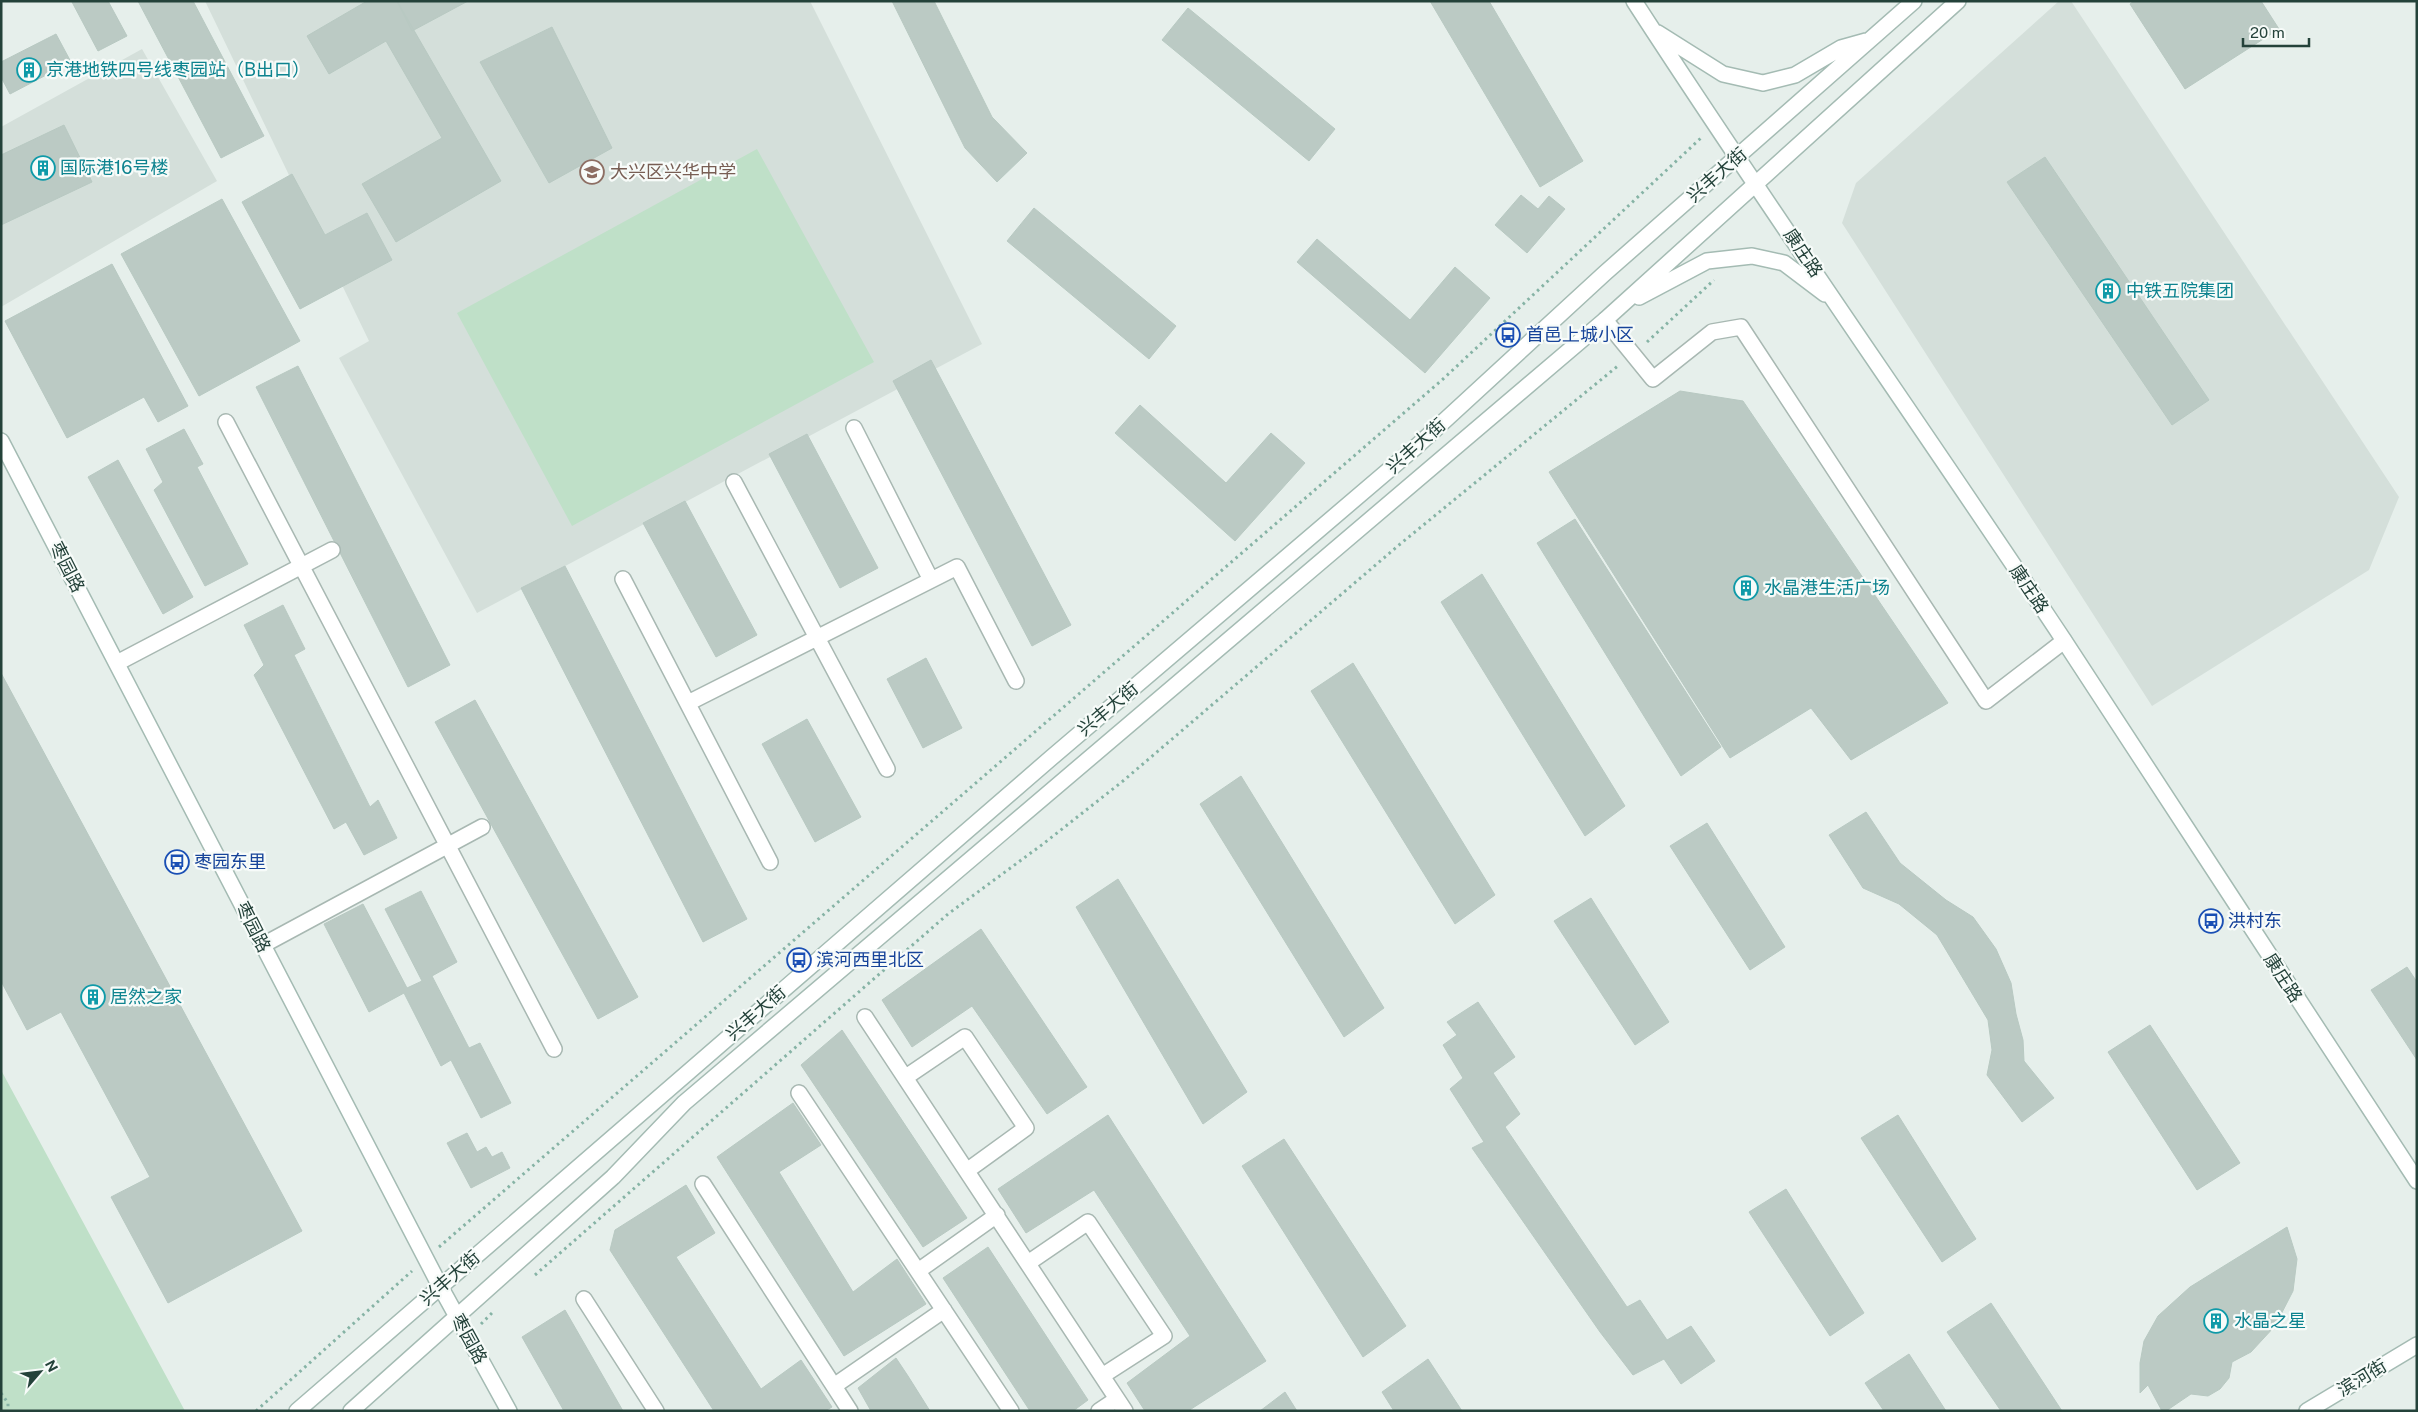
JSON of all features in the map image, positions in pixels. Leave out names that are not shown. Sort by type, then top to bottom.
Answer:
[{"type":"street","name":"康庄路","points":[[1634,1],[1736,158],[1836,301],[2064,641],[2417,1181]]},
{"type":"street","name":"兴丰大街","points":[[297,1411],[1051,758],[1417,446],[1605,273],[1914,1]]},
{"type":"street","name":"兴丰大街","points":[[351,1411],[456,1315],[613,1177],[684,1103],[1605,320],[1958,1]]},
{"type":"street","points":[[1651,28],[1723,74],[1764,83],[1796,75],[1842,48],[1870,40]]},
{"type":"street","points":[[1619,307],[1707,261],[1752,256],[1784,262],[1836,301]]},
{"type":"street","points":[[1605,320],[1653,379],[1712,332],[1741,327],[1986,701],[2064,641]]},
{"type":"street","points":[[226,422],[554,1049]]},
{"type":"street","points":[[854,428],[931,580]]},
{"type":"street","name":"枣园路","points":[[1,441],[440,1286],[509,1411]]},
{"type":"street","points":[[734,482],[887,769]]},
{"type":"street","points":[[117,663],[332,550]]},
{"type":"street","points":[[688,703],[957,567],[1016,681]]},
{"type":"street","points":[[623,579],[770,862]]},
{"type":"street","points":[[263,945],[482,827]]},
{"type":"street","points":[[865,1017],[968,1170],[1121,1405],[1099,1411]]},
{"type":"street","points":[[906,1077],[965,1037],[1026,1128],[968,1170]]},
{"type":"street","points":[[799,1093],[1011,1411]]},
{"type":"street","points":[[703,1184],[850,1411]]},
{"type":"street","points":[[918,1271],[997,1215]]},
{"type":"street","points":[[1028,1263],[1088,1222],[1164,1336],[1102,1376]]},
{"type":"street","points":[[584,1299],[656,1411]]},
{"type":"street","points":[[834,1386],[944,1310]]},
{"type":"street","name":"滨河街","points":[[2307,1411],[2417,1345]]},
{"type":"path","points":[[256,1411],[481,1209],[1442,380],[1714,125]]},
{"type":"path","points":[[529,1280],[948,914],[1043,844],[1122,781],[1399,545],[1632,355],[1738,257]]},
{"type":"path","points":[[468,1336],[499,1306]]},
{"type":"path","points":[[1,1393],[8,1403],[8,1411]]},
{"type":"shaded area","name":"大兴区兴华中学","points":[[205,1],[810,1],[982,344],[477,613],[339,358],[369,341]]},
{"type":"shaded area","points":[[2059,1],[2071,1],[2399,497],[2369,570],[2152,706],[1842,223],[1856,183]]},
{"type":"shaded area","points":[[142,49],[217,181],[1,307],[1,127]]},
{"type":"green space","points":[[757,149],[874,362],[572,526],[457,313]]},
{"type":"green space","points":[[1,1070],[185,1411],[1,1411]]},
{"type":"building","points":[[108,1],[127,36],[98,51],[72,2]]},
{"type":"building","points":[[138,1],[193,1],[264,136],[221,158]]},
{"type":"building","points":[[367,1],[397,1],[501,181],[396,242],[362,184],[442,138],[386,41],[329,74],[307,36]]},
{"type":"building","points":[[397,1],[468,1],[412,31]]},
{"type":"building","points":[[892,1],[934,1],[992,117],[1027,153],[997,182],[965,148]]},
{"type":"building","points":[[1430,1],[1489,1],[1583,161],[1540,187]]},
{"type":"building","points":[[2134,1],[2261,1],[2279,29],[2185,89],[2130,4]]},
{"type":"building","points":[[1188,8],[1335,129],[1309,161],[1162,40]]},
{"type":"building","points":[[552,27],[612,148],[549,183],[480,62]]},
{"type":"building","name":"京港地铁四号线枣园站（B出口）","points":[[56,34],[71,62],[10,94],[1,77],[1,62]]},
{"type":"building","name":"国际港16号楼","points":[[64,125],[92,182],[1,225],[1,155]]},
{"type":"building","name":"中铁五院集团","points":[[2045,157],[2209,400],[2172,425],[2007,182]]},
{"type":"building","points":[[292,174],[325,235],[367,213],[392,260],[300,309],[242,202]]},
{"type":"building","points":[[1521,195],[1538,209],[1549,196],[1565,209],[1527,253],[1495,225]]},
{"type":"building","points":[[222,199],[300,341],[199,396],[121,254]]},
{"type":"building","points":[[1034,208],[1176,326],[1149,359],[1007,241]]},
{"type":"building","points":[[1317,239],[1410,320],[1455,267],[1490,298],[1425,373],[1297,262]]},
{"type":"building","points":[[112,264],[188,406],[158,422],[144,397],[67,438],[5,321]]},
{"type":"building","points":[[931,360],[1071,625],[1032,646],[893,381]]},
{"type":"building","points":[[298,366],[450,665],[408,687],[256,387]]},
{"type":"building","name":"水晶港生活广场","points":[[1680,391],[1743,401],[1948,703],[1851,760],[1811,708],[1730,758],[1549,472]]},
{"type":"building","points":[[1140,405],[1226,483],[1271,433],[1305,463],[1235,541],[1115,433]]},
{"type":"building","points":[[184,429],[203,464],[197,467],[248,564],[205,586],[154,490],[163,482],[146,449]]},
{"type":"building","points":[[807,434],[878,568],[840,588],[769,454]]},
{"type":"building","points":[[118,460],[193,597],[163,614],[88,477]]},
{"type":"building","points":[[685,501],[757,635],[716,657],[643,523]]},
{"type":"building","points":[[1575,519],[1721,747],[1681,776],[1537,543]]},
{"type":"building","points":[[565,566],[747,919],[703,942],[521,588]]},
{"type":"building","points":[[1482,574],[1625,806],[1585,836],[1441,602]]},
{"type":"building","points":[[283,605],[305,649],[294,655],[370,807],[378,800],[397,838],[364,855],[346,822],[334,829],[254,675],[264,665],[244,625]]},
{"type":"building","points":[[926,658],[962,728],[923,748],[887,679]]},
{"type":"building","points":[[1353,663],[1495,895],[1455,924],[1311,691]]},
{"type":"building","name":"居然之家","points":[[1,673],[302,1231],[168,1303],[111,1197],[150,1177],[61,1012],[27,1030],[1,981]]},
{"type":"building","points":[[475,700],[638,997],[598,1019],[435,722]]},
{"type":"building","points":[[807,719],[861,817],[815,842],[762,744]]},
{"type":"building","points":[[1241,776],[1384,1008],[1344,1037],[1200,804]]},
{"type":"building","points":[[1866,812],[1900,863],[1946,900],[1973,917],[1996,949],[2011,983],[2023,1040],[2024,1061],[2054,1098],[2022,1122],[1987,1075],[1992,1050],[1988,1020],[1937,935],[1899,904],[1863,888],[1829,835]]},
{"type":"building","points":[[1707,823],[1785,947],[1750,970],[1670,846]]},
{"type":"building","points":[[1118,879],[1247,1092],[1203,1124],[1076,907]]},
{"type":"building","points":[[421,891],[457,962],[432,976],[469,1048],[480,1043],[511,1103],[481,1118],[451,1060],[441,1066],[404,993],[369,1012],[324,924],[363,904],[407,988],[422,981],[385,909]]},
{"type":"building","points":[[1591,898],[1669,1022],[1635,1045],[1554,921]]},
{"type":"building","points":[[981,929],[1087,1087],[1047,1114],[972,1006],[912,1047],[882,1000]]},
{"type":"building","points":[[2407,967],[2417,982],[2417,1060],[2371,990]]},
{"type":"building","points":[[1478,1002],[1515,1057],[1493,1073],[1520,1114],[1505,1127],[1627,1307],[1640,1300],[1667,1340],[1691,1326],[1715,1361],[1681,1384],[1664,1359],[1633,1375],[1600,1332],[1472,1148],[1484,1142],[1450,1089],[1463,1078],[1443,1045],[1457,1035],[1447,1022]]},
{"type":"building","points":[[2150,1025],[2240,1163],[2197,1190],[2108,1052]]},
{"type":"building","points":[[842,1030],[967,1218],[923,1247],[801,1065]]},
{"type":"building","points":[[793,1103],[821,1145],[779,1172],[853,1292],[897,1259],[926,1304],[844,1356],[717,1157]]},
{"type":"building","points":[[1108,1115],[1266,1361],[1188,1411],[1145,1411],[1127,1383],[1190,1336],[1094,1190],[1026,1233],[998,1189]]},
{"type":"building","points":[[1898,1115],[1976,1239],[1942,1262],[1861,1138]]},
{"type":"building","points":[[467,1133],[477,1152],[486,1147],[492,1157],[502,1152],[510,1168],[471,1188],[447,1143]]},
{"type":"building","points":[[1284,1139],[1406,1326],[1363,1357],[1242,1166]]},
{"type":"building","points":[[686,1185],[715,1233],[676,1257],[761,1389],[801,1360],[832,1407],[825,1411],[714,1411],[610,1250],[615,1230]]},
{"type":"building","points":[[1786,1189],[1864,1313],[1830,1336],[1749,1212]]},
{"type":"building","name":"水晶之星","points":[[2287,1227],[2297,1259],[2293,1291],[2275,1326],[2251,1352],[2232,1362],[2229,1378],[2220,1389],[2208,1396],[2191,1394],[2166,1411],[2162,1411],[2148,1385],[2140,1393],[2140,1363],[2144,1341],[2158,1316],[2190,1287]]},
{"type":"building","points":[[988,1247],[1088,1400],[1073,1411],[1030,1411],[943,1278]]},
{"type":"building","points":[[1991,1303],[2062,1411],[2001,1411],[1947,1332]]},
{"type":"building","points":[[565,1310],[623,1411],[564,1411],[522,1337]]},
{"type":"building","points":[[1909,1354],[1946,1411],[1884,1411],[1865,1383]]},
{"type":"building","points":[[896,1358],[930,1411],[871,1411],[858,1388]]},
{"type":"building","points":[[1428,1359],[1462,1411],[1394,1411],[1382,1392]]},
{"type":"building","points":[[1285,1392],[1297,1411],[1260,1411]]},
{"type":"place","name":"京港地铁四号线枣园站（B出口）","points":[[29,70]]},
{"type":"place","name":"国际港16号楼","points":[[43,168]]},
{"type":"place","name":"大兴区兴华中学","points":[[592,172]]},
{"type":"place","name":"中铁五院集团","points":[[2108,291]]},
{"type":"place","name":"首邑上城小区","points":[[1508,335]]},
{"type":"place","name":"水晶港生活广场","points":[[1746,588]]},
{"type":"place","name":"枣园东里","points":[[177,862]]},
{"type":"place","name":"洪村东","points":[[2211,921]]},
{"type":"place","name":"滨河西里北区","points":[[799,960]]},
{"type":"place","name":"居然之家","points":[[93,997]]},
{"type":"place","name":"水晶之星","points":[[2216,1321]]}]
